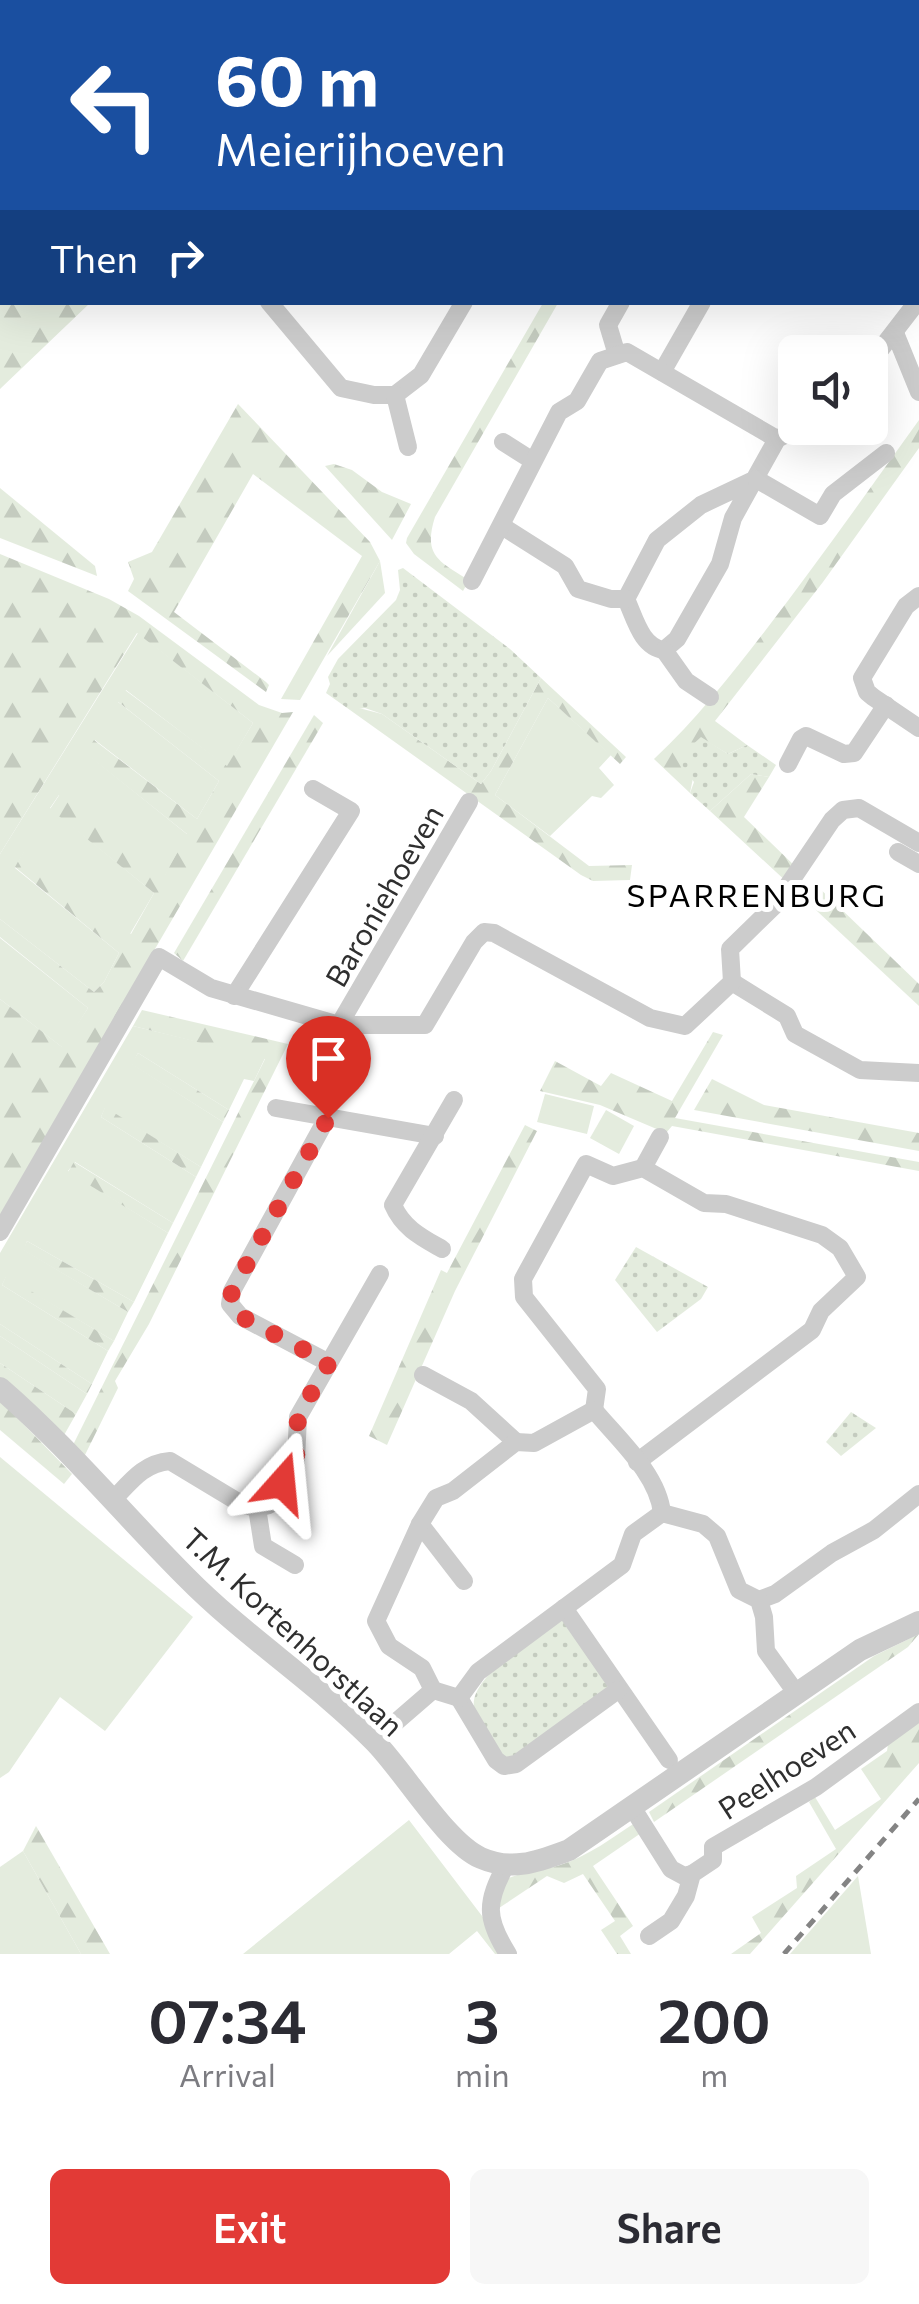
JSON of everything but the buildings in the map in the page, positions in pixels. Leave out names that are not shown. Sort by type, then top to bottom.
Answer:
[{"type":"street","points":[[278,305],[341,388],[374,395],[395,394],[421,376],[462,305]]},
{"type":"street","points":[[617,354],[608,325],[619,305]]},
{"type":"street","points":[[662,372],[700,305]]},
{"type":"street","points":[[888,341],[916,305]]},
{"type":"street","points":[[895,333],[919,392]]},
{"type":"street","points":[[472,580],[559,412],[577,402],[600,361],[626,352],[777,439],[733,518],[720,564],[677,639],[664,650],[655,649],[645,640],[626,599]]},
{"type":"street","points":[[395,394],[408,446]]},
{"type":"street","points":[[503,442],[533,461]]},
{"type":"street","points":[[756,478],[820,516],[833,494],[886,453]]},
{"type":"street","points":[[626,599],[658,540],[701,505],[756,478]]},
{"type":"street","points":[[502,526],[565,566],[578,589],[610,599],[626,599]]},
{"type":"street","points":[[919,596],[906,606],[862,678],[867,692],[919,728]]},
{"type":"street","points":[[664,650],[686,681],[710,696]]},
{"type":"street","points":[[788,764],[806,736],[844,754],[854,753],[886,705]]},
{"type":"street","points":[[234,996],[351,810],[313,788]]},
{"type":"street","name":"Baroniehoeven","points":[[0,1232],[159,958],[210,988],[339,1025],[469,802]]},
{"type":"street","points":[[732,982],[730,950],[774,906],[832,820],[843,810],[858,808],[919,843]]},
{"type":"street","points":[[898,852],[919,864]]},
{"type":"street","points":[[339,1025],[425,1026],[474,942],[484,932],[494,933],[650,1018],[684,1026],[732,982]]},
{"type":"street","points":[[732,982],[787,1016],[795,1034],[860,1070],[919,1074]]},
{"type":"street","points":[[442,1249],[410,1230],[393,1206],[454,1100]]},
{"type":"street","points":[[276,1108],[435,1136]]},
{"type":"street","points":[[328,1118],[232,1291],[230,1304],[240,1316],[329,1363]]},
{"type":"street","points":[[660,1138],[642,1168],[613,1176],[586,1164],[523,1279],[524,1297],[597,1390],[594,1410],[660,1497],[662,1513]]},
{"type":"street","points":[[636,1462],[812,1330],[821,1311],[857,1277],[840,1248],[822,1236],[726,1204],[704,1204],[642,1168]]},
{"type":"street","points":[[113,1500],[138,1472],[156,1462],[170,1460],[243,1506],[269,1505],[296,1461],[298,1416],[380,1274]]},
{"type":"street","points":[[423,1375],[471,1401],[516,1442],[534,1443],[594,1410]]},
{"type":"street","name":"T.M. Kortenhorstlaan","points":[[0,1388],[188,1579],[374,1741],[461,1844],[480,1858],[506,1865]]},
{"type":"street","points":[[516,1442],[453,1490],[436,1498],[420,1524],[376,1622],[388,1646],[422,1668],[433,1690],[459,1698],[496,1760],[504,1766],[516,1764],[618,1690]]},
{"type":"street","points":[[662,1513],[703,1524],[717,1536],[739,1590],[759,1600],[775,1594],[832,1552],[874,1530],[919,1494]]},
{"type":"street","points":[[257,1508],[263,1546],[295,1565]]},
{"type":"street","points":[[459,1698],[478,1672],[622,1566],[633,1534],[662,1513]]},
{"type":"street","points":[[420,1524],[464,1582]]},
{"type":"street","points":[[759,1600],[766,1651],[797,1694]]},
{"type":"street","points":[[564,1608],[670,1760]]},
{"type":"street","points":[[508,1954],[496,1936],[489,1906],[492,1890],[506,1865],[528,1865],[569,1850],[860,1650],[919,1622]]},
{"type":"street","points":[[374,1741],[433,1690]]},
{"type":"street","name":"Peelhoeven","points":[[649,1936],[672,1921],[686,1896],[692,1874],[713,1860],[713,1847],[816,1787],[919,1712]]},
{"type":"street","points":[[632,1807],[672,1870],[684,1876],[692,1874]]},
{"type":"green space","points":[[0,305],[88,305],[0,389]]},
{"type":"green space","points":[[542,305],[557,305],[435,517],[432,549],[441,562],[469,580],[463,591],[414,554],[407,538]]},
{"type":"green space","points":[[238,404],[370,542],[380,561],[300,700],[281,699],[362,556],[253,474],[174,612],[266,682],[266,692],[128,591],[134,579],[128,562],[152,552]]},
{"type":"green space","points":[[919,420],[919,448],[823,582],[715,721],[747,745],[728,754],[701,738],[690,793],[654,759],[752,648]]},
{"type":"green space","points":[[334,464],[411,504],[392,540],[325,466]]},
{"type":"green space","points":[[0,488],[95,566],[97,576],[0,538]]},
{"type":"green space","points":[[0,554],[109,599],[139,616],[259,705],[282,713],[293,712],[0,1215],[0,999],[62,1047],[88,1008],[0,937],[0,919],[94,992],[104,982],[119,953],[15,867],[24,851],[131,934],[154,893],[50,809],[60,794],[165,875],[187,834],[85,753],[94,740],[197,819],[219,781],[117,701],[125,690],[227,766],[253,723],[137,633],[0,854]]},
{"type":"green space","points":[[380,561],[385,593],[327,656]]},
{"type":"green space","points":[[403,568],[510,649],[541,678],[481,784],[382,714],[365,708],[350,710],[326,693],[328,677],[338,659],[396,600],[400,590],[398,570]]},
{"type":"green space","points":[[138,633],[253,723],[227,767],[126,690],[118,702],[219,781],[197,819],[95,740],[86,753],[188,835],[165,876],[59,795],[50,808],[154,893],[130,934],[24,852],[15,868],[119,953],[104,982],[94,992],[0,919],[0,854]]},
{"type":"green space","points":[[541,678],[626,757],[620,764],[548,698],[495,795],[589,866],[632,865],[630,880],[593,881],[581,875],[350,710],[355,707],[382,714],[481,784]]},
{"type":"green space","points":[[548,698],[611,755],[599,768],[614,785],[601,798],[592,796],[550,836],[495,795]]},
{"type":"green space","points":[[314,715],[323,723],[183,961],[174,953]]},
{"type":"green space","points":[[701,737],[728,754],[747,745],[776,765],[769,777],[751,774],[710,811],[690,793],[694,782],[677,759]]},
{"type":"green space","points":[[751,774],[769,777],[744,817],[799,870],[789,884],[710,811]]},
{"type":"green space","points":[[813,882],[919,984],[919,1006],[803,898]]},
{"type":"green space","points":[[0,938],[88,1008],[63,1048],[0,999]]},
{"type":"green space","points":[[142,1010],[288,1044],[149,1324],[115,1381],[118,1388],[83,1459],[72,1447],[265,1059],[133,1026]]},
{"type":"green space","points":[[133,1026],[265,1058],[254,1081],[244,1079],[229,1110],[138,1053],[132,1064],[223,1122],[201,1167],[105,1108],[101,1117],[196,1177],[173,1223],[75,1162],[68,1171],[168,1233],[134,1302],[27,1241],[24,1250],[128,1312],[114,1341],[6,1277],[2,1285],[108,1351],[92,1384],[0,1324],[0,1253]]},
{"type":"green space","points":[[713,1032],[723,1035],[675,1118],[919,1162],[919,1171],[672,1126],[666,1133],[600,1105],[540,1091],[555,1061],[601,1086],[611,1073],[672,1101]]},
{"type":"green space","points":[[138,1053],[229,1110],[223,1122],[131,1064]]},
{"type":"green space","points":[[712,1079],[764,1105],[919,1133],[919,1151],[694,1110]]},
{"type":"green space","points":[[545,1094],[594,1106],[587,1134],[537,1122]]},
{"type":"green space","points":[[105,1107],[201,1167],[196,1177],[101,1117]]},
{"type":"green space","points":[[606,1110],[634,1126],[619,1154],[590,1138]]},
{"type":"green space","points":[[525,1125],[537,1131],[455,1291],[387,1445],[369,1436],[441,1270],[447,1273]]},
{"type":"green space","points":[[74,1162],[173,1223],[168,1233],[68,1172]]},
{"type":"green space","points":[[27,1241],[134,1302],[128,1312],[23,1250]]},
{"type":"green space","points":[[636,1247],[708,1287],[701,1299],[657,1332],[615,1280]]},
{"type":"green space","points":[[6,1276],[114,1341],[108,1351],[2,1285]]},
{"type":"green space","points":[[0,1324],[92,1384],[87,1394],[0,1336]]},
{"type":"green space","points":[[0,1336],[87,1394],[76,1414],[0,1363]]},
{"type":"green space","points":[[0,1363],[76,1414],[63,1437],[0,1377]]},
{"type":"green space","points":[[0,1400],[72,1474],[64,1484],[0,1430]]},
{"type":"green space","points":[[851,1412],[876,1428],[841,1456],[826,1442]]},
{"type":"green space","points":[[0,1457],[193,1617],[105,1731],[60,1697],[9,1772],[0,1778]]},
{"type":"green space","points":[[561,1618],[616,1691],[507,1761],[479,1720],[475,1695],[507,1657]]},
{"type":"green space","points":[[919,1634],[908,1647],[654,1822],[649,1812],[874,1656]]},
{"type":"green space","points":[[919,1722],[919,1763],[750,1954],[731,1954],[761,1933],[752,1917],[797,1888],[796,1876],[836,1849],[809,1802],[815,1797],[835,1830],[881,1799],[861,1769]]},
{"type":"green space","points":[[409,1820],[511,1954],[495,1954],[477,1931],[449,1954],[243,1954]]},
{"type":"green space","points":[[638,1821],[644,1831],[593,1866],[633,1926],[620,1936],[631,1954],[617,1954],[601,1930],[615,1921],[583,1874],[564,1883],[547,1876],[499,1908],[499,1883],[571,1861]]},
{"type":"green space","points":[[36,1826],[110,1954],[81,1954],[23,1851]]},
{"type":"green space","points":[[23,1851],[81,1954],[0,1954],[0,1867]]},
{"type":"green space","points":[[858,1876],[871,1954],[790,1954]]},
{"type":"railway","points":[[784,1954],[919,1799]]},
{"type":"district","name":"SPARRENBURG","points":[[757,894]]},
{"type":"route","points":[[282,1483],[296,1461],[298,1416],[329,1363],[240,1316],[230,1304],[232,1291],[328,1118]]}]
